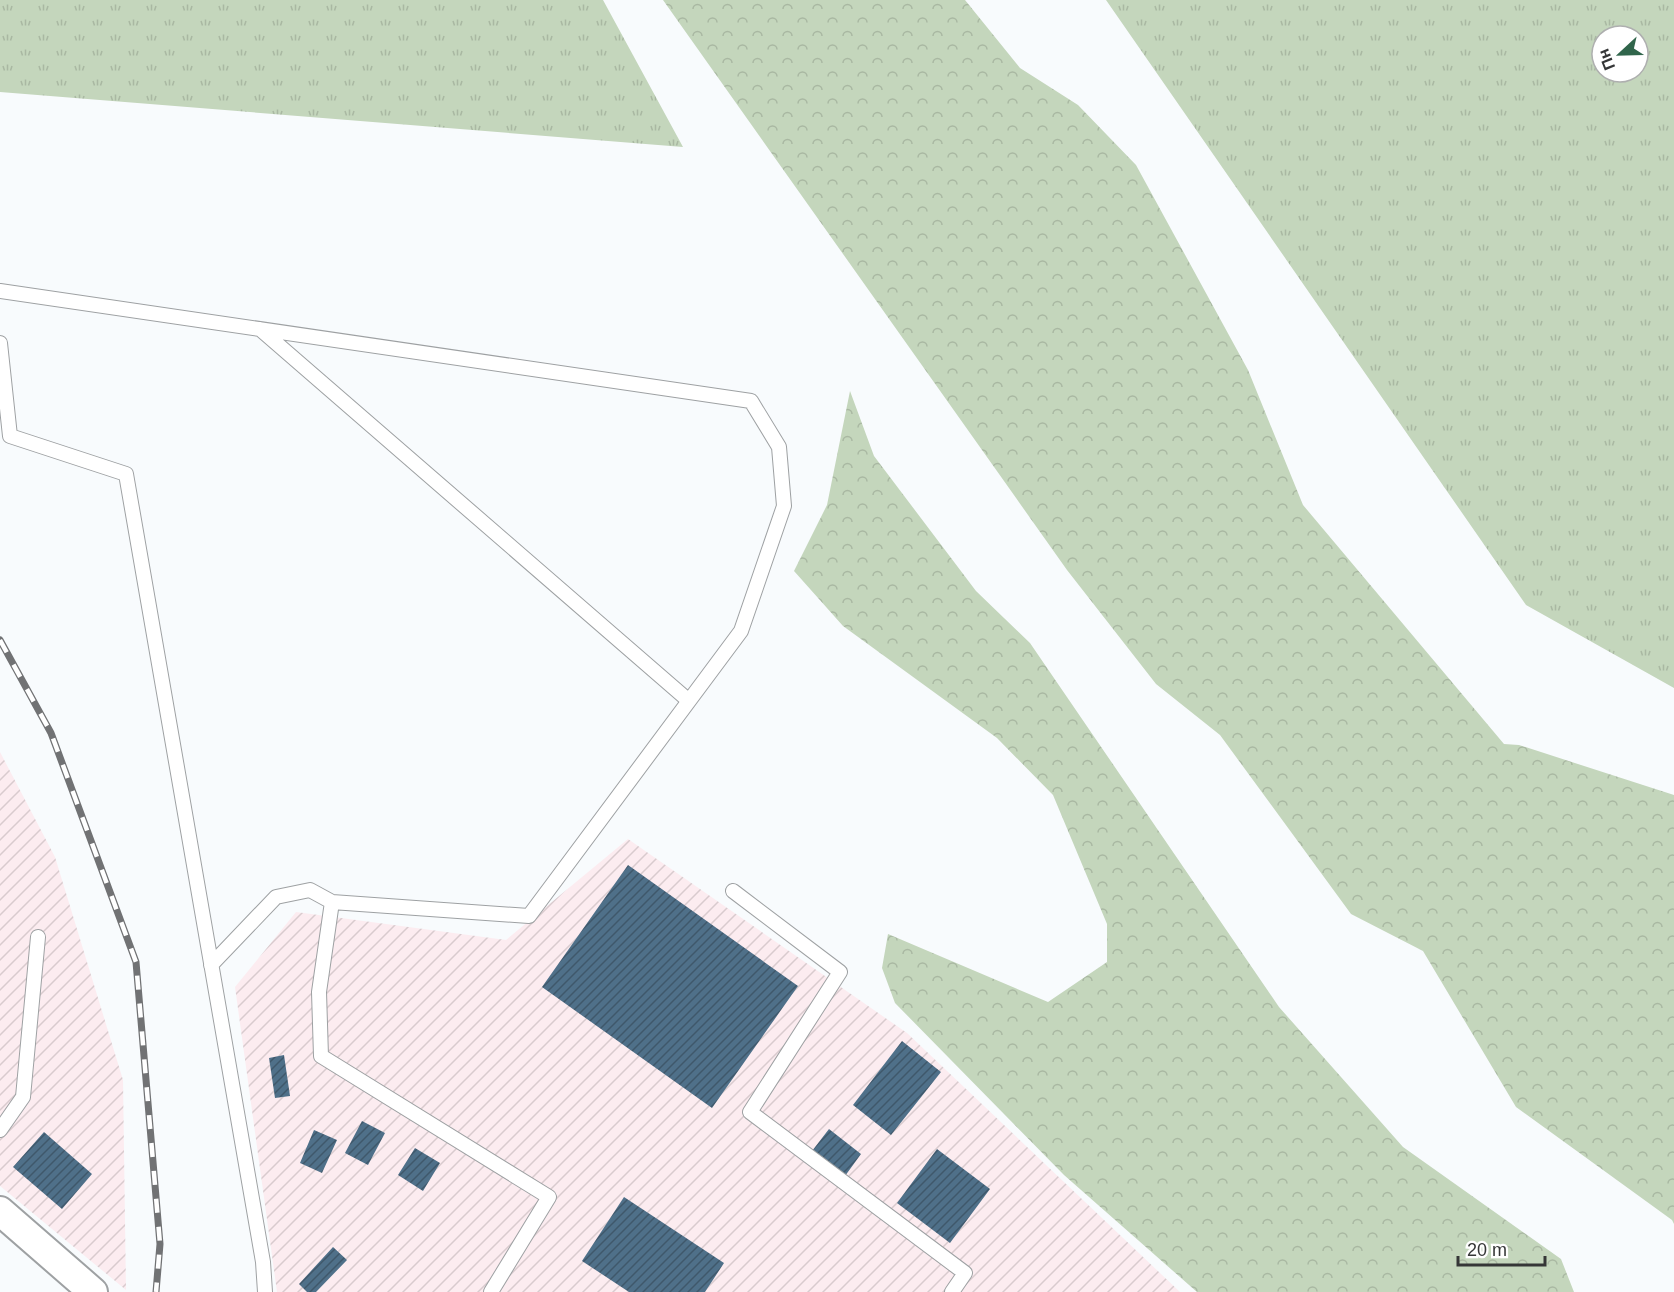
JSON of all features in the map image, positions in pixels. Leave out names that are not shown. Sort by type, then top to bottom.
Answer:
[{"type":"street","points":[[0,1211],[93,1292]]},
{"type":"lane","points":[[0,291],[751,401],[779,447],[784,506],[741,631],[530,916],[332,902],[310,890],[276,897],[211,965]]},
{"type":"lane","points":[[260,329],[689,701]]},
{"type":"lane","points":[[0,343],[10,435],[126,474],[263,1262],[265,1292]]},
{"type":"lane","points":[[733,891],[840,972],[750,1112],[965,1273],[952,1292]]},
{"type":"lane","points":[[332,902],[319,992],[321,1056],[549,1197],[490,1292]]},
{"type":"lane","points":[[0,1130],[23,1097],[38,937]]},
{"type":"shaded area","points":[[0,752],[55,857],[123,1080],[126,1290],[0,1186]]},
{"type":"shaded area","points":[[628,839],[907,1033],[1180,1292],[277,1292],[235,987],[296,912],[506,940]]},
{"type":"green space","points":[[0,0],[603,0],[683,147],[0,92]]},
{"type":"green space","points":[[663,0],[965,0],[1020,68],[1078,105],[1136,165],[1248,370],[1303,505],[1504,744],[1519,745],[1674,795],[1674,1224],[1672,1220],[1516,1107],[1423,951],[1351,914],[1220,735],[1156,684],[1067,570]]},
{"type":"green space","points":[[1106,0],[1674,0],[1674,688],[1526,605]]},
{"type":"green space","points":[[850,391],[874,456],[976,591],[1030,643],[1279,1007],[1403,1147],[1561,1259],[1574,1292],[1197,1292],[1064,1175],[895,1003],[882,968],[888,934],[1048,1002],[1107,962],[1107,924],[1053,795],[997,738],[843,626],[794,571],[827,505]]},
{"type":"building","points":[[628,865],[798,986],[712,1108],[542,987]]},
{"type":"building","points":[[902,1041],[941,1072],[891,1135],[853,1105]]},
{"type":"building","points":[[284,1055],[290,1096],[275,1098],[269,1058]]},
{"type":"building","points":[[362,1121],[385,1133],[368,1165],[345,1153]]},
{"type":"building","points":[[829,1129],[861,1154],[845,1176],[812,1151]]},
{"type":"building","points":[[314,1130],[337,1140],[322,1173],[300,1163]]},
{"type":"building","points":[[44,1132],[92,1174],[62,1209],[13,1167]]},
{"type":"building","points":[[415,1148],[440,1163],[423,1191],[398,1175]]},
{"type":"building","points":[[937,1149],[990,1189],[950,1243],[897,1203]]},
{"type":"building","points":[[624,1197],[724,1263],[705,1292],[629,1292],[582,1261]]},
{"type":"building","points":[[333,1247],[347,1260],[316,1292],[307,1292],[299,1284]]},
{"type":"railway","points":[[0,640],[51,733],[136,962],[160,1244],[156,1292]]}]
